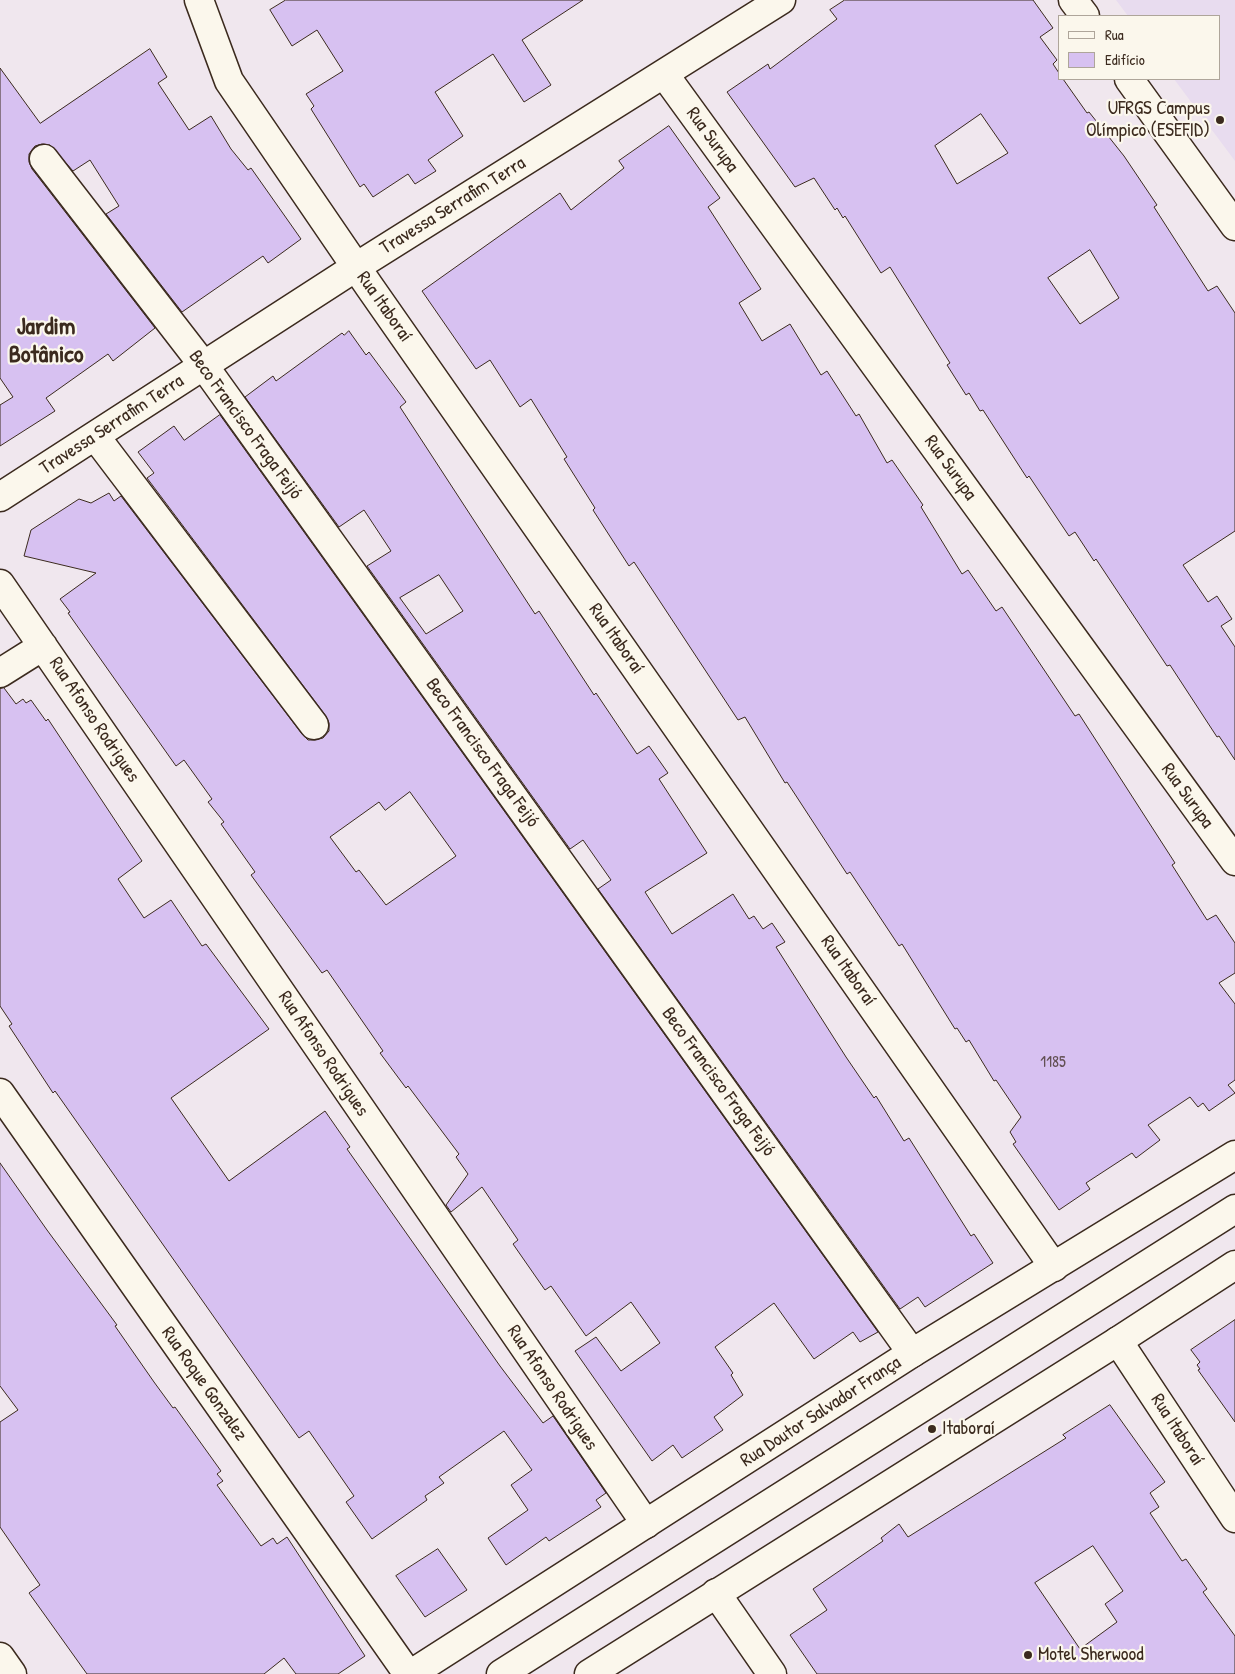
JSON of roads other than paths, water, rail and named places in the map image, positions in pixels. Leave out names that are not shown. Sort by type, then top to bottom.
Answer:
[{"type":"street","name":"Rua Itaboraí","points":[[199,0],[229,81],[356,267],[1054,1267]]},
{"type":"street","name":"Travessa Serrafim Terra","points":[[0,496],[356,267],[781,0]]},
{"type":"street","points":[[1073,0],[1084,15]]},
{"type":"street","name":"Rua Surupa","points":[[664,74],[1235,861]]},
{"type":"street","points":[[1130,80],[1235,226]]},
{"type":"street","name":"Beco Francisco Fraga Feijó","points":[[44,159],[204,366],[912,1353]]},
{"type":"street","points":[[95,436],[314,726]]},
{"type":"street","name":"Rua Afonso Rodrigues","points":[[0,584],[646,1524]]},
{"type":"street","points":[[0,673],[42,646]]},
{"type":"street","name":"Rua Roque Gonzalez","points":[[0,1093],[410,1674]]},
{"type":"street","name":"Rua Doutor Salvador França","points":[[410,1674],[912,1353],[1235,1156]]},
{"type":"street","points":[[501,1674],[1235,1209]]},
{"type":"street","points":[[589,1674],[1118,1341],[1235,1265]]},
{"type":"street","name":"Rua Itaboraí","points":[[1118,1341],[1235,1518]]},
{"type":"street","points":[[716,1593],[772,1674]]},
{"type":"street","points":[[529,1674],[562,1634]]},
{"type":"street","points":[[0,1657],[12,1674]]},
{"type":"place","name":"UFRGS Campus Olímpico (ESEFID)","points":[[1220,120]]},
{"type":"place","name":"Itaboraí","points":[[932,1429]]},
{"type":"place","name":"Motel Sherwood","points":[[1028,1655]]},
{"type":"district","name":"Jardim Botânico","points":[[46,342]]}]
